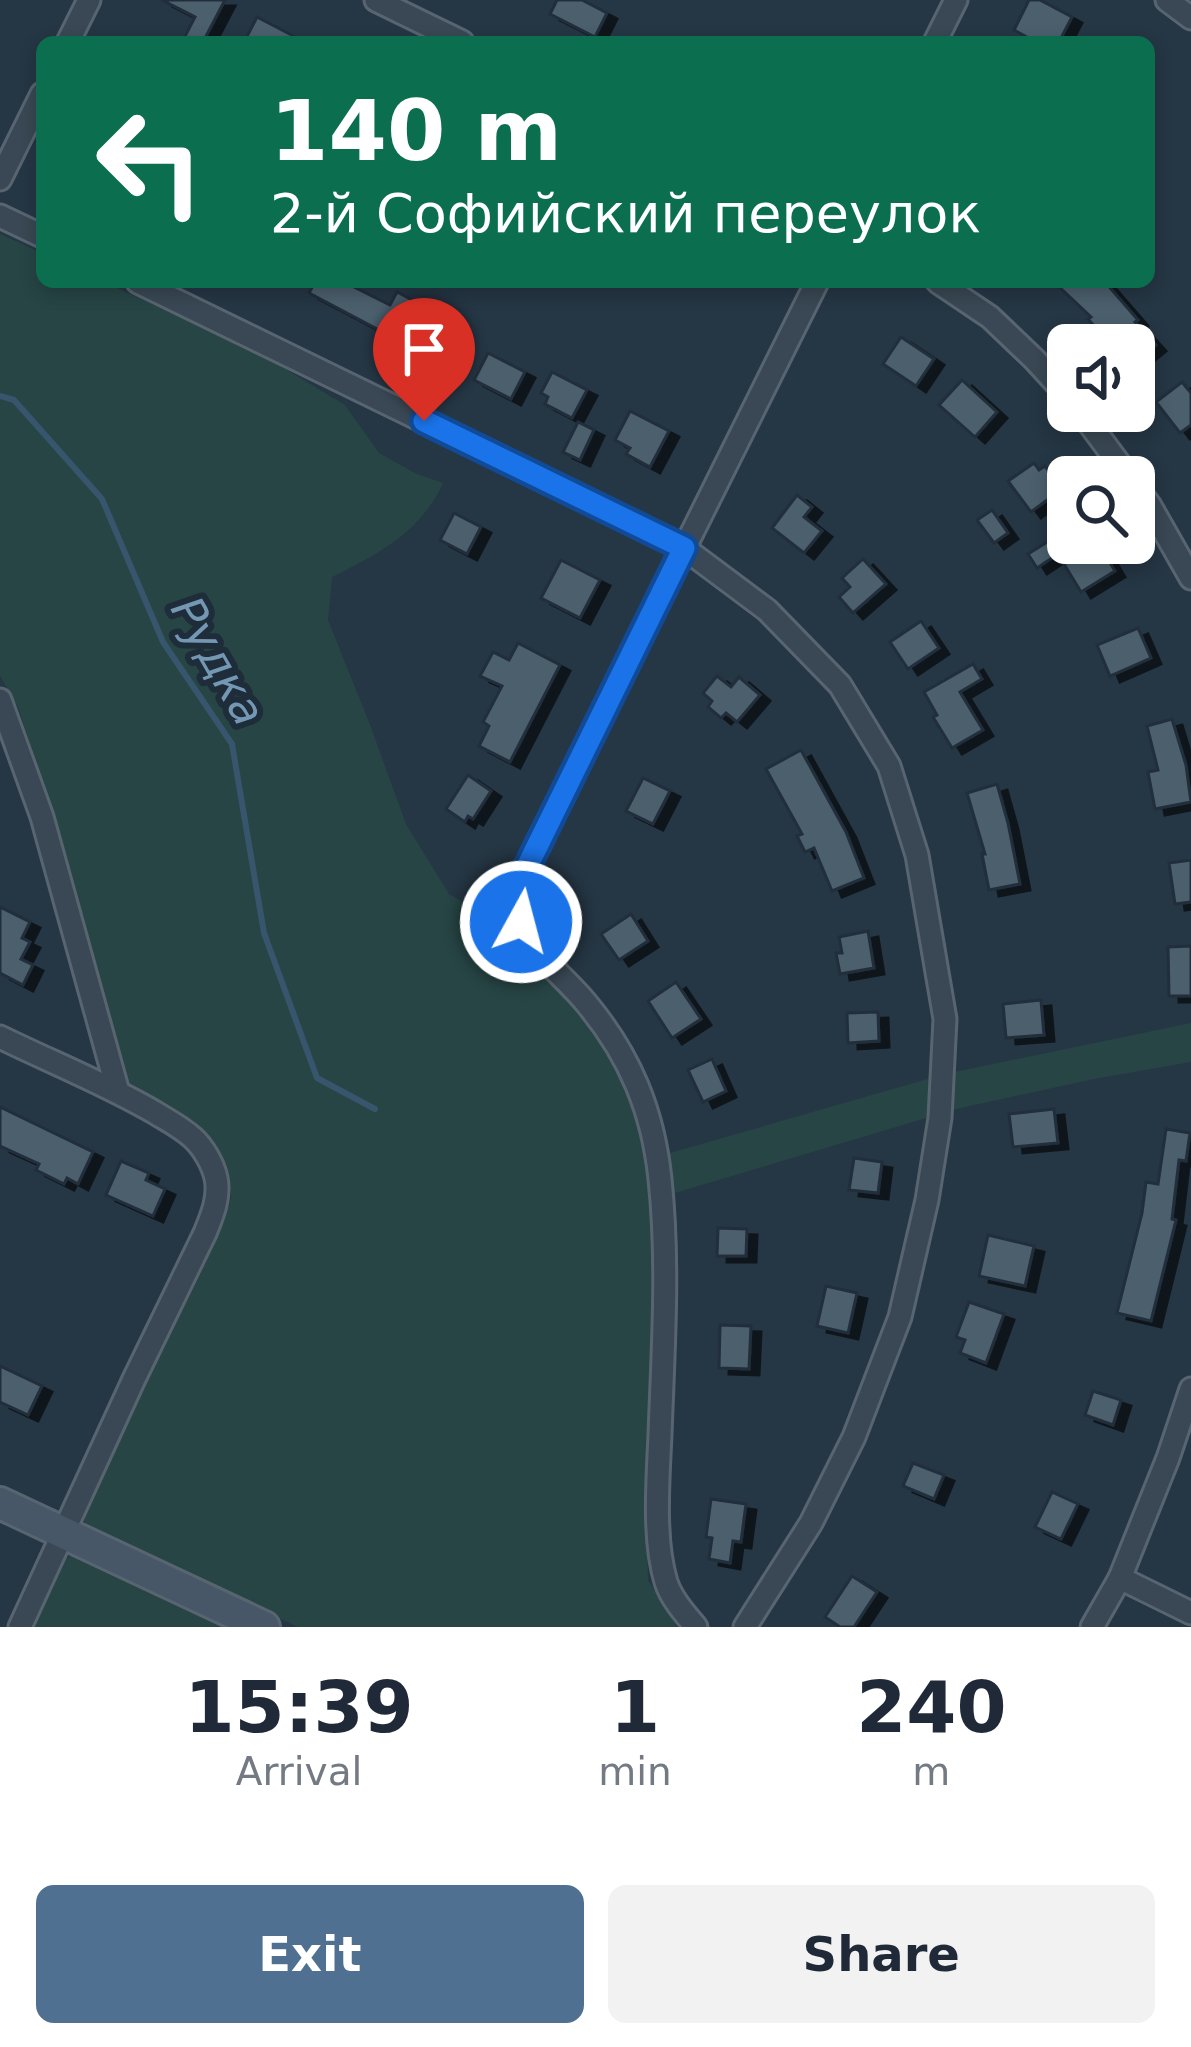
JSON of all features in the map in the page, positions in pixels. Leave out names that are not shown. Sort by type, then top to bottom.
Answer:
[{"type":"street","points":[[71,36],[89,0]]},
{"type":"street","points":[[376,0],[450,36]]},
{"type":"street","points":[[938,36],[956,0]]},
{"type":"street","points":[[1167,0],[1191,18]]},
{"type":"street","points":[[0,179],[36,106]]},
{"type":"street","points":[[0,216],[36,233]]},
{"type":"street","points":[[150,288],[684,548],[766,610],[840,686],[890,766],[917,854],[945,1019],[937,1138],[927,1200],[899,1317],[854,1437],[811,1523],[745,1627]]},
{"type":"street","points":[[697,1627],[667,1586],[659,1552],[664,1246],[651,1122],[628,1064],[588,1005],[534,946],[516,904],[520,881],[814,288]]},
{"type":"street","points":[[947,288],[990,316],[1047,374]]},
{"type":"street","points":[[1155,515],[1191,578]]},
{"type":"street","points":[[0,700],[42,817],[118,1092]]},
{"type":"street","points":[[0,1037],[180,1127],[198,1142],[216,1175],[217,1193],[205,1233],[20,1627]]},
{"type":"street","points":[[1092,1627],[1120,1578],[1191,1389]]},
{"type":"street","points":[[0,1503],[264,1627]]},
{"type":"street","points":[[1120,1578],[1191,1613]]},
{"type":"green space","points":[[0,234],[36,250],[36,288],[117,288],[264,356],[345,405],[379,453],[443,483],[411,528],[332,577],[328,620],[406,824],[449,894],[509,927],[561,988],[602,1041],[639,1120],[650,1159],[656,1317],[648,1580],[677,1627],[298,1627],[85,1527],[84,1512],[231,1199],[229,1180],[214,1145],[178,1116],[130,1091],[120,1070],[63,845],[18,707],[0,676]]},
{"type":"green space","points":[[1191,1023],[1191,1062],[952,1110],[954,1072]]},
{"type":"green space","points":[[938,1076],[933,1116],[668,1195],[663,1155]]},
{"type":"green space","points":[[72,1554],[88,1555],[236,1627],[29,1627],[59,1565]]},
{"type":"building","points":[[162,0],[225,0],[206,36],[185,36],[195,17]]},
{"type":"building","points":[[557,0],[582,0],[607,13],[596,36],[550,14]]},
{"type":"building","points":[[1029,0],[1040,0],[1072,17],[1062,36],[1025,36],[1014,30]]},
{"type":"building","points":[[257,17],[293,36],[247,36]]},
{"type":"building","points":[[312,288],[356,288],[390,305],[397,292],[453,321],[434,359],[309,293]]},
{"type":"building","points":[[1060,288],[1110,288],[1138,320],[1137,324],[1092,324],[1091,317]]},
{"type":"building","points":[[901,337],[934,359],[916,386],[883,364]]},
{"type":"building","points":[[488,353],[525,372],[511,399],[474,380]]},
{"type":"building","points":[[552,372],[587,390],[572,418],[545,404],[548,397],[541,393]]},
{"type":"building","points":[[962,380],[997,412],[975,437],[939,405]]},
{"type":"building","points":[[1182,382],[1191,393],[1191,425],[1180,433],[1156,402]]},
{"type":"building","points":[[630,411],[669,431],[650,467],[626,454],[630,448],[615,440]]},
{"type":"building","points":[[578,422],[594,430],[580,460],[563,452]]},
{"type":"building","points":[[1034,463],[1039,470],[1045,466],[1047,500],[1031,512],[1008,481]]},
{"type":"building","points":[[797,495],[812,507],[804,517],[822,531],[804,553],[772,528]]},
{"type":"building","points":[[992,510],[1008,533],[994,543],[977,520]]},
{"type":"building","points":[[454,513],[481,527],[467,554],[440,540]]},
{"type":"building","points":[[1047,542],[1047,561],[1037,568],[1028,554]]},
{"type":"building","points":[[863,559],[886,584],[853,613],[839,597],[850,587],[842,578]]},
{"type":"building","points":[[561,560],[600,580],[580,618],[541,598]]},
{"type":"building","points":[[1064,564],[1111,564],[1115,571],[1081,592]]},
{"type":"building","points":[[921,621],[939,648],[908,669],[890,642]]},
{"type":"building","points":[[1138,628],[1151,658],[1110,676],[1097,645]]},
{"type":"building","points":[[518,643],[560,665],[510,762],[479,746],[489,726],[483,722],[502,686],[480,676],[493,652],[509,660]]},
{"type":"building","points":[[973,664],[982,679],[960,692],[983,730],[952,748],[924,692]]},
{"type":"building","points":[[717,676],[731,687],[739,677],[760,695],[737,722],[726,713],[721,718],[708,707],[712,701],[703,693]]},
{"type":"building","points":[[1172,719],[1191,802],[1155,809],[1148,772],[1158,770],[1147,726]]},
{"type":"building","points":[[801,750],[846,832],[864,878],[832,891],[814,848],[805,852],[797,836],[802,834],[766,769]]},
{"type":"building","points":[[468,775],[491,791],[473,819],[468,816],[465,822],[446,809]]},
{"type":"building","points":[[643,778],[670,791],[653,824],[626,811]]},
{"type":"building","points":[[997,784],[1020,884],[989,890],[985,854],[967,793]]},
{"type":"building","points":[[1191,860],[1191,902],[1175,904],[1169,863]]},
{"type":"building","points":[[0,907],[30,922],[22,938],[30,942],[21,959],[33,965],[23,985],[0,973]]},
{"type":"building","points":[[631,914],[648,941],[619,960],[601,934]]},
{"type":"building","points":[[868,931],[874,968],[840,974],[839,937]]},
{"type":"building","points":[[1191,946],[1191,996],[1169,996],[1168,947]]},
{"type":"building","points":[[676,982],[701,1019],[672,1038],[648,1001]]},
{"type":"building","points":[[1041,1000],[1044,1035],[1006,1038],[1003,1004]]},
{"type":"building","points":[[878,1012],[879,1041],[848,1043],[847,1013]]},
{"type":"building","points":[[712,1059],[726,1091],[703,1102],[688,1070]]},
{"type":"building","points":[[0,1107],[93,1152],[78,1184],[67,1178],[64,1184],[36,1170],[39,1164],[0,1146]]},
{"type":"building","points":[[1054,1109],[1058,1143],[1013,1147],[1009,1114]]},
{"type":"building","points":[[1166,1129],[1190,1133],[1186,1161],[1179,1160],[1172,1219],[1176,1220],[1151,1321],[1117,1313],[1146,1182],[1158,1184]]},
{"type":"building","points":[[854,1158],[882,1162],[878,1193],[849,1190]]},
{"type":"building","points":[[121,1161],[149,1173],[146,1180],[165,1189],[153,1216],[106,1195]]},
{"type":"building","points":[[718,1228],[747,1229],[746,1256],[717,1256]]},
{"type":"building","points":[[988,1235],[1034,1246],[1025,1286],[979,1276]]},
{"type":"building","points":[[826,1286],[857,1293],[848,1333],[817,1326]]},
{"type":"building","points":[[969,1302],[1004,1314],[986,1363],[960,1353],[965,1340],[956,1337]]},
{"type":"building","points":[[720,1325],[751,1326],[749,1369],[719,1368]]},
{"type":"building","points":[[0,1366],[42,1386],[28,1415],[0,1402]]},
{"type":"building","points":[[1093,1391],[1121,1400],[1113,1425],[1085,1415]]},
{"type":"building","points":[[913,1463],[944,1475],[934,1499],[903,1486]]},
{"type":"building","points":[[1052,1492],[1078,1504],[1061,1539],[1035,1527]]},
{"type":"building","points":[[711,1499],[746,1504],[741,1542],[733,1541],[730,1563],[709,1559],[712,1538],[706,1537]]},
{"type":"building","points":[[852,1576],[877,1592],[854,1627],[840,1627],[825,1617]]},
{"type":"waterway","name":"Рудка","points":[[0,396],[14,400],[102,499],[163,642],[232,744],[264,933],[317,1078],[375,1109]]},
{"type":"route","points":[[424,421],[684,548],[520,881],[516,904],[521,922]]}]
